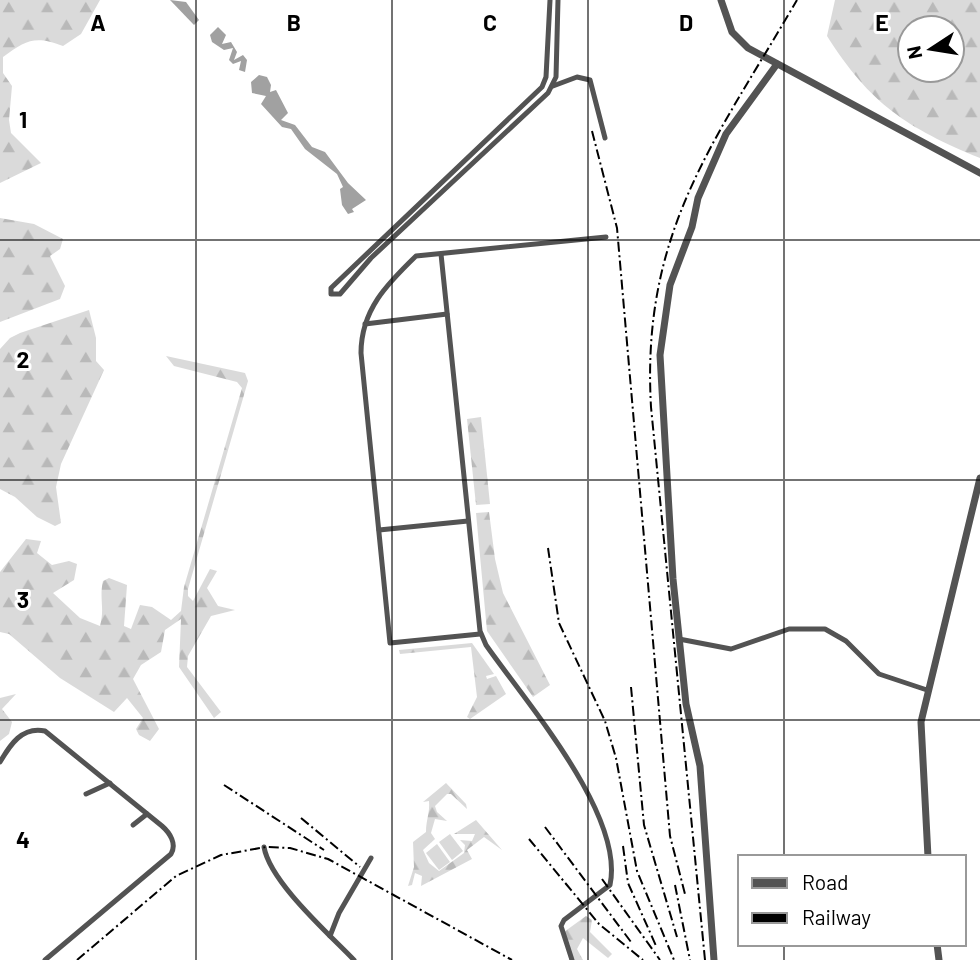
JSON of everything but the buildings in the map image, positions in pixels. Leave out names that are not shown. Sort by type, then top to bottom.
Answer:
[{"type":"street","points":[[550,0],[544,82],[366,253],[331,288],[331,294],[340,294],[371,258],[556,86],[578,77],[590,80],[605,138]]},
{"type":"street","points":[[556,86],[558,0]]},
{"type":"street","points":[[721,0],[732,32],[739,41],[980,173]]},
{"type":"street","points":[[714,960],[700,766],[686,704],[679,639],[660,387],[666,303],[698,198],[726,134],[777,64]]},
{"type":"street","points":[[544,82],[556,86]]},
{"type":"street","points":[[480,634],[390,643],[361,353],[365,324],[381,292],[416,256],[606,237]]},
{"type":"street","points":[[441,254],[480,634],[585,786],[601,817],[611,882],[564,920],[562,932],[572,960]]},
{"type":"street","points":[[365,324],[447,314]]},
{"type":"street","points":[[928,855],[920,732],[927,690],[980,478]]},
{"type":"street","points":[[379,530],[468,521]]},
{"type":"street","points":[[679,639],[731,649],[789,629],[825,629],[846,641],[879,674],[927,690]]},
{"type":"street","points":[[0,762],[10,742],[39,730],[69,748],[171,836],[171,854],[45,960]]},
{"type":"street","points":[[86,794],[110,783]]},
{"type":"street","points":[[134,825],[147,814]]},
{"type":"street","points":[[264,847],[265,856],[288,890],[354,960]]},
{"type":"street","points":[[330,936],[371,858]]},
{"type":"green space","points":[[0,0],[100,0],[81,34],[63,46],[45,41],[31,41],[3,57],[3,73],[12,86],[9,120],[11,133],[41,163],[0,183]]},
{"type":"green space","points":[[835,0],[980,0],[980,158],[931,136],[892,111],[875,97],[843,60],[827,36]]},
{"type":"green space","points":[[0,218],[34,224],[63,239],[60,249],[50,256],[65,286],[60,299],[0,322]]},
{"type":"green space","points":[[89,310],[96,338],[96,361],[104,370],[61,464],[56,487],[61,523],[55,526],[37,517],[15,497],[0,489],[0,349],[10,338],[20,333]]},
{"type":"green space","points":[[166,356],[245,373],[248,381],[188,589],[188,596],[193,601],[210,569],[217,571],[207,588],[218,606],[235,610],[211,616],[188,656],[187,667],[221,712],[214,718],[179,667],[181,619],[165,630],[161,652],[141,665],[133,679],[159,729],[150,741],[139,735],[136,729],[143,718],[127,698],[114,712],[60,678],[9,634],[0,632],[0,572],[26,539],[41,541],[37,553],[52,565],[69,561],[77,564],[74,580],[53,593],[80,618],[100,626],[103,581],[109,578],[127,585],[124,626],[131,629],[140,605],[152,607],[171,620],[181,611],[184,587],[242,388],[237,382],[174,366]]},
{"type":"green space","points":[[481,417],[490,504],[476,505],[467,419]]},
{"type":"green space","points":[[489,512],[503,593],[550,685],[533,697],[487,631],[476,513]]},
{"type":"green space","points":[[472,643],[494,674],[486,676],[487,679],[496,676],[506,694],[470,719],[467,717],[477,697],[471,647],[400,654],[399,650]]},
{"type":"green space","points":[[16,694],[2,709],[12,722],[9,734],[0,741],[0,698]]},
{"type":"green space","points":[[446,783],[466,804],[467,809],[451,794],[447,794],[435,806],[437,812],[447,821],[435,819],[431,833],[435,839],[423,850],[429,863],[439,871],[464,853],[465,845],[460,840],[472,841],[475,834],[454,834],[476,820],[502,850],[484,837],[467,850],[472,859],[421,886],[422,876],[415,873],[412,885],[408,886],[414,867],[413,842],[426,832],[429,801],[423,802]]},
{"type":"green space","points":[[450,834],[463,851],[452,860],[439,842]]},
{"type":"green space","points":[[437,844],[450,862],[439,870],[426,853]]},
{"type":"green space","points":[[586,916],[592,920],[590,932],[612,954],[608,958],[583,938],[577,949],[583,960],[569,960],[570,946],[564,932]]},
{"type":"shaded area","points":[[170,0],[186,2],[199,20],[194,25]]},
{"type":"shaded area","points":[[218,27],[226,35],[222,44],[231,42],[237,52],[234,60],[243,55],[247,60],[245,72],[239,70],[241,61],[233,64],[229,60],[233,48],[224,50],[212,42],[210,35]]},
{"type":"shaded area","points":[[259,75],[267,77],[271,85],[270,92],[276,90],[288,113],[281,120],[295,125],[312,147],[325,152],[348,183],[366,200],[352,209],[354,212],[348,214],[342,205],[340,189],[343,187],[337,174],[305,149],[291,129],[282,127],[261,104],[266,96],[252,93],[251,82]]},
{"type":"railway","points":[[705,960],[651,407],[651,345],[658,290],[671,239],[689,192],[712,145],[797,0]]},
{"type":"railway","points":[[592,131],[617,228],[670,836],[685,894]]},
{"type":"railway","points":[[548,548],[559,623],[605,721],[616,758],[637,871],[674,960]]},
{"type":"railway","points":[[631,687],[644,825],[677,937]]},
{"type":"railway","points":[[224,785],[324,850]]},
{"type":"railway","points":[[301,818],[360,867]]},
{"type":"railway","points":[[545,827],[631,942]]},
{"type":"railway","points":[[529,839],[599,924],[643,960]]},
{"type":"railway","points":[[623,846],[628,883],[657,948]]},
{"type":"railway","points":[[77,960],[176,876],[221,855],[266,847],[290,848],[328,859],[512,960]]},
{"type":"railway","points":[[602,879],[660,960]]},
{"type":"railway","points":[[675,885],[690,960]]}]
